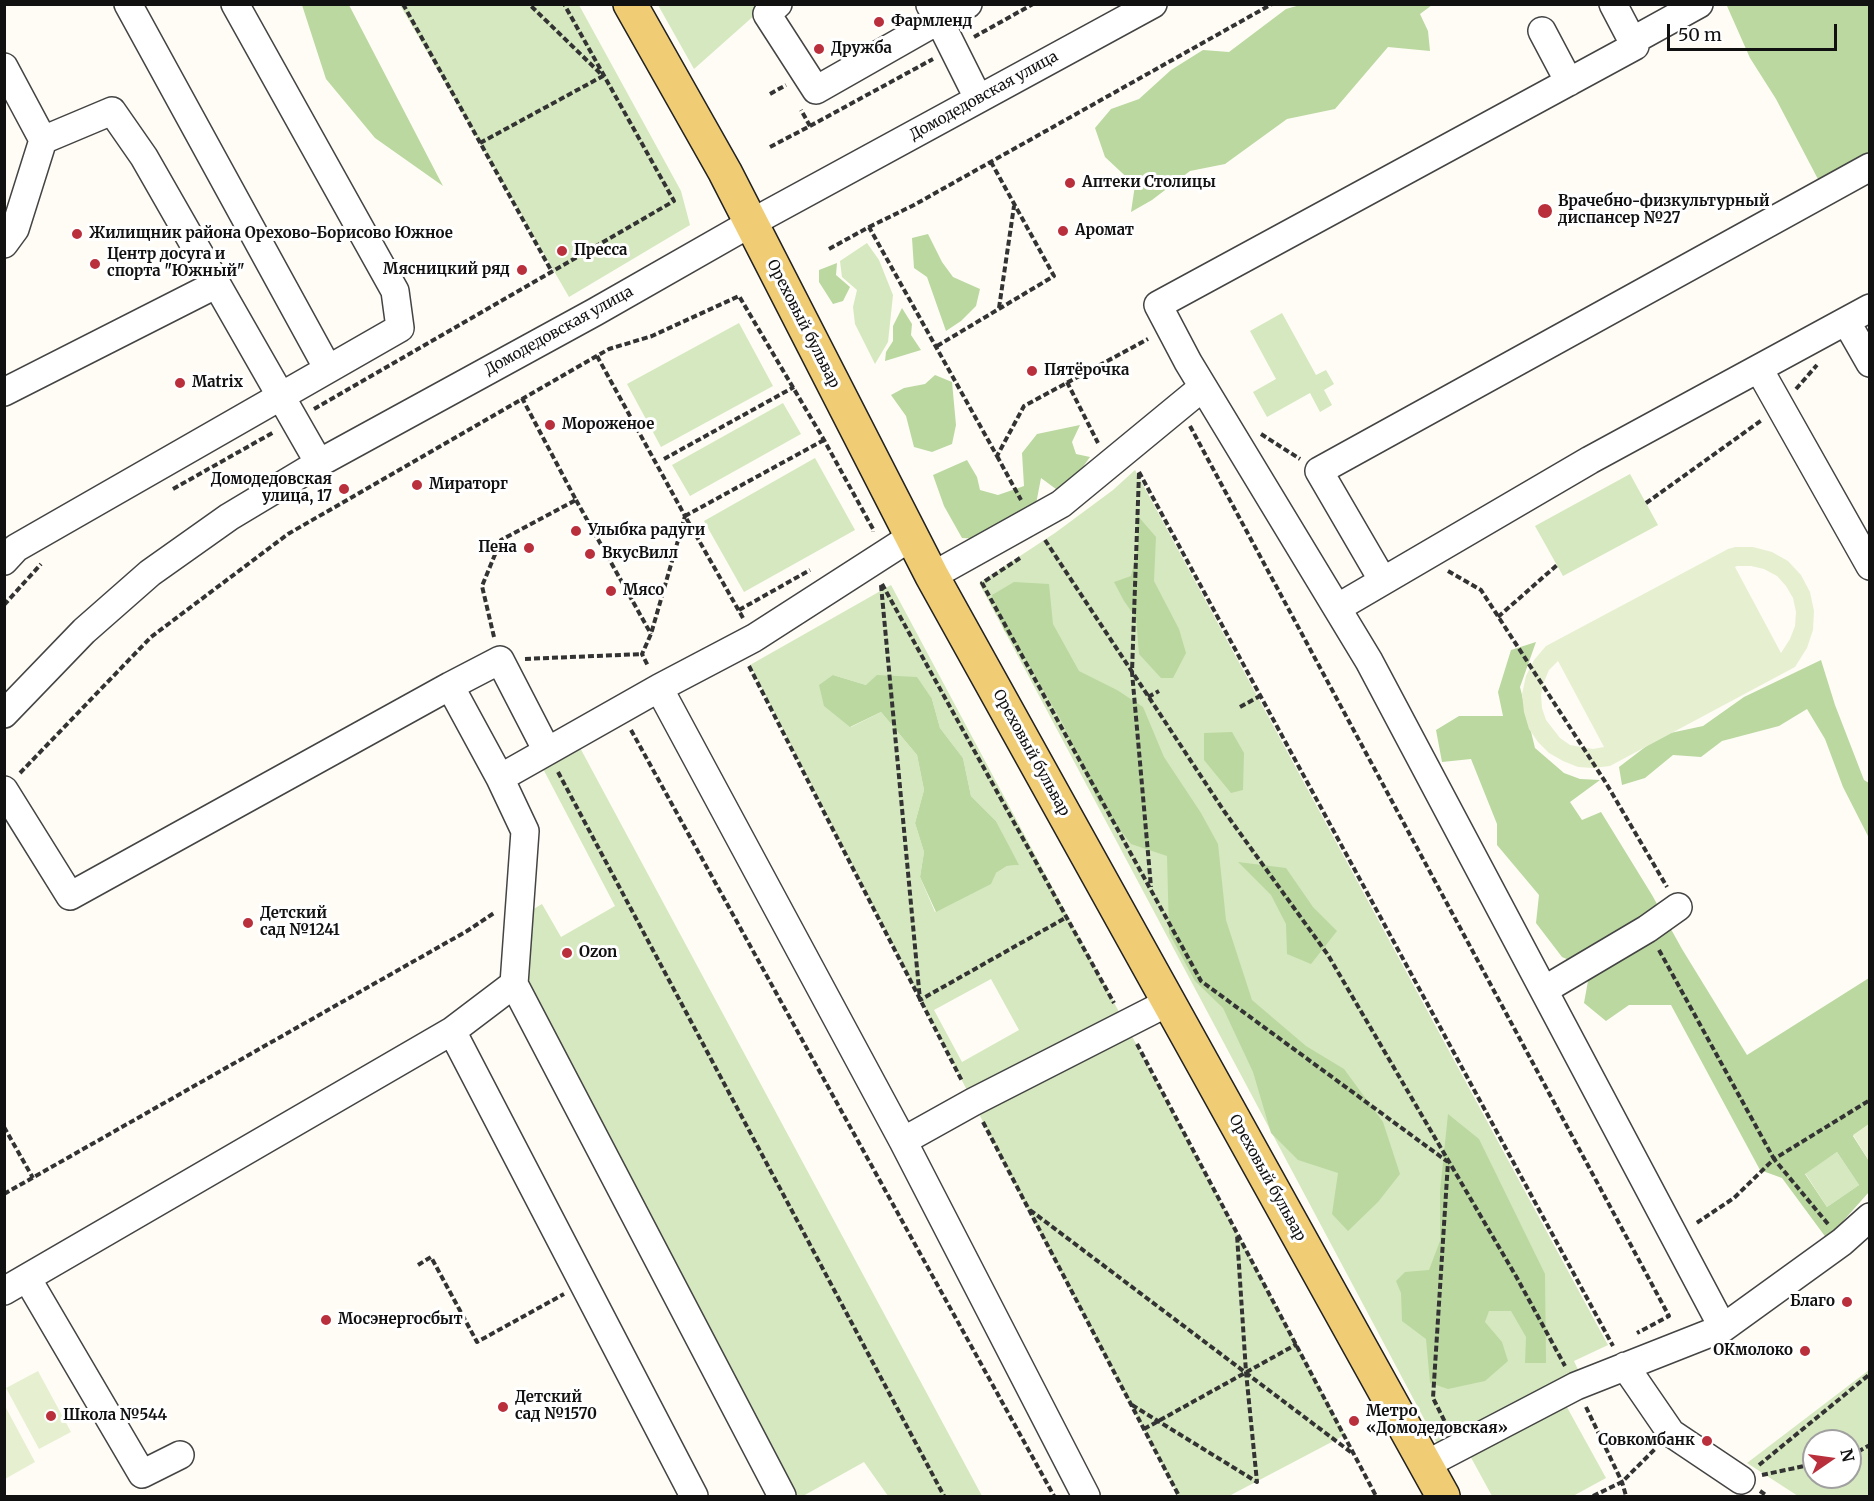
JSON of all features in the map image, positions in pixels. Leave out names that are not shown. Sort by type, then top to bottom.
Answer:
[{"type":"main road","name":"Ореховый бульвар","points":[[630,4],[751,223],[932,576],[1443,1497]]},
{"type":"street","points":[[128,4],[328,369]]},
{"type":"street","points":[[4,561],[16,548],[400,328],[395,291],[235,4]]},
{"type":"street","points":[[778,4],[766,14],[816,90],[934,12],[968,4]]},
{"type":"street","name":"Домодедовская улица","points":[[4,714],[84,631],[150,573],[229,517],[319,463],[595,312],[751,223],[1153,4]]},
{"type":"street","points":[[1613,4],[1635,46],[1158,305],[1203,387],[1369,661],[1455,815],[1544,990],[1577,1041],[1675,1238],[1723,1328]]},
{"type":"street","points":[[1632,41],[1662,13],[1699,4]]},
{"type":"street","points":[[934,12],[978,98]]},
{"type":"street","points":[[1542,32],[1569,82]]},
{"type":"street","points":[[4,68],[43,140]]},
{"type":"street","points":[[8,232],[43,140],[112,111],[144,157],[319,463]]},
{"type":"street","points":[[1383,581],[1319,471],[1869,167]]},
{"type":"street","points":[[4,392],[217,284]]},
{"type":"street","points":[[1337,608],[1590,460],[1869,308]]},
{"type":"street","points":[[1846,321],[1869,363]]},
{"type":"street","points":[[1759,369],[1869,567]]},
{"type":"street","points":[[932,576],[1038,536],[1061,504],[1125,462],[1203,387]]},
{"type":"street","points":[[500,778],[659,688],[747,643],[912,537]]},
{"type":"street","points":[[9,785],[70,896],[500,660],[548,751]]},
{"type":"street","points":[[450,686],[500,778],[525,831],[514,984],[782,1497]]},
{"type":"street","points":[[659,688],[903,1141],[1086,1497]]},
{"type":"street","points":[[1544,990],[1647,929],[1678,907]]},
{"type":"street","points":[[180,1455],[142,1474],[16,1285],[452,1031],[514,984]]},
{"type":"street","points":[[903,1141],[973,1102],[1169,1002]]},
{"type":"street","points":[[452,1031],[694,1497]]},
{"type":"street","points":[[1425,1465],[1576,1386],[1624,1354],[1723,1328],[1842,1242],[1869,1218]]},
{"type":"street","points":[[1624,1354],[1671,1433],[1741,1480]]},
{"type":"path","points":[[403,4],[552,272]]},
{"type":"path","points":[[406,10],[408,4]]},
{"type":"path","points":[[480,143],[603,76],[529,4]]},
{"type":"path","points":[[810,126],[1033,4]]},
{"type":"path","points":[[829,249],[914,206],[1272,4]]},
{"type":"path","points":[[770,94],[786,84]]},
{"type":"path","points":[[936,346],[1054,276],[991,162]]},
{"type":"path","points":[[999,309],[1015,205]]},
{"type":"path","points":[[869,227],[997,456],[1038,536],[1224,811],[1328,955],[1517,1278],[1576,1386],[1622,1482],[1626,1497]]},
{"type":"path","points":[[9,785],[151,637],[288,534],[609,349],[652,336],[739,296],[794,387],[873,529],[872,534],[860,542],[871,562]]},
{"type":"path","points":[[997,456],[1024,406],[1170,327]]},
{"type":"path","points":[[597,356],[738,610],[747,643],[920,1000],[1179,1497]]},
{"type":"path","points":[[1646,503],[1780,407],[1819,364]]},
{"type":"path","points":[[1067,382],[1125,462],[1260,696],[1613,1347],[1624,1354]]},
{"type":"path","points":[[664,459],[794,387]]},
{"type":"path","points":[[522,398],[651,634]]},
{"type":"path","points":[[1189,424],[1669,1316],[1632,1336]]},
{"type":"path","points":[[1261,433],[1319,471]]},
{"type":"path","points":[[642,654],[651,634],[685,516],[824,440]]},
{"type":"path","points":[[1125,462],[1132,672],[1151,890]]},
{"type":"path","points":[[576,500],[501,540],[482,586],[500,660],[642,654]]},
{"type":"path","points":[[1027,553],[982,583],[1201,981],[1448,1162]]},
{"type":"path","points":[[1424,557],[1481,591],[1606,783],[1678,907]]},
{"type":"path","points":[[738,610],[820,565]]},
{"type":"path","points":[[1498,617],[1557,565]]},
{"type":"path","points":[[920,1000],[880,581],[1126,1024],[1376,1497]]},
{"type":"path","points":[[642,654],[659,688]]},
{"type":"path","points":[[1148,697],[1159,691]]},
{"type":"path","points":[[1239,707],[1260,696]]},
{"type":"path","points":[[620,710],[1053,1497]]},
{"type":"path","points":[[548,751],[944,1497]]},
{"type":"path","points":[[4,1194],[456,937],[520,896]]},
{"type":"path","points":[[920,1000],[1067,916]]},
{"type":"path","points":[[1647,929],[1774,1159],[1842,1242]]},
{"type":"path","points":[[1675,1238],[1734,1198],[1774,1159],[1869,1100]]},
{"type":"path","points":[[4,1127],[33,1178]]},
{"type":"path","points":[[1448,1162],[1433,1398],[1457,1447]]},
{"type":"path","points":[[1027,1208],[1354,1454]]},
{"type":"path","points":[[1131,1405],[1257,1482],[1246,1372],[1237,1231]]},
{"type":"path","points":[[418,1265],[431,1257],[477,1342],[583,1284]]},
{"type":"path","points":[[1144,1429],[1297,1344]]},
{"type":"path","points":[[1741,1480],[1869,1374]]},
{"type":"path","points":[[1593,1497],[1622,1482],[1671,1433]]},
{"type":"path","points":[[1741,1480],[1802,1467]]},
{"type":"green space","points":[[1731,4],[1869,5],[1869,153],[1820,183],[1776,99],[1750,58],[1727,6]]},
{"type":"green space","points":[[302,5],[349,5],[443,186],[375,138],[326,79]]},
{"type":"green space","points":[[400,5],[579,5],[681,191],[690,225],[569,297]]},
{"type":"green space","points":[[658,5],[766,5],[694,69]]},
{"type":"green space","points":[[1300,5],[1432,5],[1420,14],[1428,31],[1430,51],[1388,47],[1335,109],[1287,119],[1225,164],[1190,171],[1152,200],[1131,212],[1135,185],[1105,157],[1095,128],[1111,109],[1139,99],[1171,70],[1203,50],[1229,52],[1286,9]]},
{"type":"green space","points":[[928,234],[942,262],[953,277],[980,289],[976,306],[961,321],[946,331],[927,277],[914,268],[912,238]]},
{"type":"green space","points":[[867,243],[879,260],[893,295],[888,342],[875,364],[855,324],[853,307],[857,290],[842,277],[840,261]]},
{"type":"green space","points":[[837,263],[836,275],[850,287],[843,301],[833,304],[819,282],[819,270]]},
{"type":"green space","points":[[902,308],[912,324],[911,335],[921,350],[885,361],[886,352],[893,341],[893,326]]},
{"type":"green space","points":[[1282,313],[1316,375],[1326,370],[1334,384],[1324,390],[1332,405],[1320,412],[1310,393],[1267,417],[1253,392],[1276,379],[1250,331]]},
{"type":"green space","points":[[739,323],[773,386],[661,447],[627,384]]},
{"type":"green space","points":[[935,375],[952,382],[956,425],[952,444],[932,452],[914,447],[906,416],[891,395],[904,388],[925,384]]},
{"type":"green space","points":[[783,403],[801,434],[690,496],[672,465]]},
{"type":"green space","points":[[1080,425],[1072,442],[1076,454],[1090,457],[1072,482],[1060,492],[1041,478],[1036,504],[983,539],[962,538],[944,506],[933,475],[967,460],[977,477],[980,490],[998,495],[1024,486],[1022,453],[1037,434]]},
{"type":"green space","points":[[815,458],[855,530],[744,592],[704,521]]},
{"type":"green space","points":[[1135,470],[1608,1345],[1574,1361],[1580,1374],[1438,1445],[979,583],[1055,533],[1113,490]]},
{"type":"green space","points":[[1630,474],[1658,525],[1563,576],[1535,526]]},
{"type":"green space","points":[[1137,515],[1156,537],[1154,581],[1179,629],[1186,653],[1173,678],[1161,678],[1139,654],[1136,618],[1114,582],[1131,576],[1138,548]]},
{"type":"green space","points":[[1753,547],[1772,552],[1788,561],[1801,575],[1810,592],[1814,611],[1813,630],[1807,648],[1795,667],[1610,766],[1578,767],[1549,753],[1529,729],[1522,694],[1526,676],[1534,660],[1546,646],[1728,549]],"holes":[[[1735,567],[1764,569],[1777,576],[1793,598],[1796,612],[1795,626],[1781,653]],[[1558,661],[1604,747],[1593,749],[1570,745],[1560,738],[1546,720],[1541,695],[1549,670]]]},
{"type":"green space","points":[[1014,582],[1049,584],[1053,624],[1079,671],[1117,690],[1143,707],[1164,757],[1201,813],[1218,844],[1226,920],[1252,1000],[1306,1046],[1344,1069],[1383,1122],[1400,1174],[1378,1202],[1348,1231],[1332,1214],[1338,1173],[1298,1160],[1271,1133],[1253,1072],[1223,1008],[1195,981],[1169,933],[1167,856],[1131,844],[1099,803],[1063,724],[1026,660],[1004,630],[992,595]]},
{"type":"green space","points":[[891,585],[1345,1435],[1229,1496],[1179,1496],[1027,1208],[750,665]],"holes":[[[833,675],[866,685],[932,699],[940,728],[963,758],[971,796],[996,821],[1018,865],[1007,866],[935,912],[920,877],[924,852],[915,823],[924,790],[917,755],[881,712],[851,727]],[[991,979],[1019,1030],[962,1062],[934,1010]]]},
{"type":"green space","points":[[1536,642],[1520,687],[1535,748],[1564,773],[1580,779],[1600,780],[1570,802],[1582,820],[1601,812],[1747,1055],[1869,978],[1869,1124],[1853,1136],[1869,1161],[1869,1192],[1827,1239],[1782,1178],[1760,1170],[1671,1005],[1629,1005],[1606,1021],[1584,1003],[1588,981],[1585,967],[1562,957],[1536,923],[1539,895],[1497,845],[1497,824],[1471,759],[1442,762],[1436,730],[1459,716],[1503,716],[1498,692],[1511,650]],"holes":[[[1837,1152],[1859,1185],[1827,1207],[1805,1174]]]},
{"type":"green space","points":[[1821,660],[1835,705],[1864,780],[1869,783],[1869,838],[1843,787],[1825,739],[1807,709],[1779,726],[1722,741],[1701,757],[1673,755],[1645,778],[1622,785],[1619,767],[1661,735],[1703,726],[1744,697]]},
{"type":"green space","points":[[833,675],[866,685],[877,675],[917,677],[932,699],[940,728],[963,758],[971,796],[996,821],[1019,865],[1007,866],[996,873],[991,884],[936,912],[920,877],[924,852],[915,823],[924,790],[917,755],[881,712],[850,727],[824,706],[819,685]]},
{"type":"green space","points":[[1232,732],[1244,753],[1243,790],[1231,793],[1204,760],[1204,733]]},
{"type":"green space","points":[[578,744],[982,1496],[888,1496],[864,1462],[803,1496],[792,1496],[521,983],[525,914],[542,904],[561,937],[615,906],[540,763]]},
{"type":"green space","points":[[1238,862],[1286,868],[1313,907],[1337,931],[1311,964],[1287,954],[1286,924],[1271,895]]},
{"type":"green space","points":[[1448,1114],[1479,1139],[1545,1274],[1546,1363],[1525,1363],[1526,1337],[1511,1311],[1489,1311],[1485,1322],[1502,1342],[1508,1361],[1485,1381],[1448,1389],[1430,1383],[1426,1339],[1402,1321],[1401,1293],[1396,1281],[1405,1272],[1429,1270],[1440,1241],[1440,1191]]},
{"type":"green space","points":[[1869,1124],[1869,1161],[1853,1135]]},
{"type":"green space","points":[[1837,1152],[1859,1185],[1827,1207],[1805,1173]]},
{"type":"green space","points":[[1869,1370],[1869,1496],[1798,1496],[1747,1463]]},
{"type":"green space","points":[[38,1371],[71,1432],[39,1449],[6,1388]]},
{"type":"green space","points":[[1563,1400],[1606,1478],[1573,1496],[1492,1496],[1468,1452]]},
{"type":"green space","points":[[5,1406],[35,1462],[4,1479]]},
{"type":"place","name":"Фармленд","points":[[879,22]]},
{"type":"place","name":"Дружба","points":[[819,49]]},
{"type":"place","name":"Аптеки Столицы","points":[[1070,183]]},
{"type":"place","name":"Врачебно-физкультурный диспансер №27","points":[[1545,211]]},
{"type":"place","name":"Аромат","points":[[1063,231]]},
{"type":"place","name":"Жилищник района Орехово-Борисово Южное","points":[[77,234]]},
{"type":"place","name":"Пресса","points":[[562,251]]},
{"type":"place","name":"Центр досуга и спорта \"Южный\"","points":[[95,264]]},
{"type":"place","name":"Мясницкий ряд","points":[[522,270]]},
{"type":"place","name":"Пятёрочка","points":[[1032,371]]},
{"type":"place","name":"Matrix","points":[[180,383]]},
{"type":"place","name":"Мороженое","points":[[550,425]]},
{"type":"place","name":"Мираторг","points":[[417,485]]},
{"type":"place","name":"Домодедовская улица, 17","points":[[344,489]]},
{"type":"place","name":"Улыбка радуги","points":[[576,531]]},
{"type":"place","name":"Пена","points":[[529,548]]},
{"type":"place","name":"ВкусВилл","points":[[590,554]]},
{"type":"place","name":"Мясо","points":[[611,591]]},
{"type":"place","name":"Детский сад №1241","points":[[248,923]]},
{"type":"place","name":"Ozon","points":[[567,953]]},
{"type":"place","name":"Благо","points":[[1847,1302]]},
{"type":"place","name":"Мосэнергосбыт","points":[[326,1320]]},
{"type":"place","name":"ОКмолоко","points":[[1805,1351]]},
{"type":"place","name":"Детский сад №1570","points":[[503,1407]]},
{"type":"place","name":"Школа №544","points":[[51,1416]]},
{"type":"place","name":"Метро «Домодедовская»","points":[[1354,1421]]},
{"type":"place","name":"Совкомбанк","points":[[1707,1441]]}]
